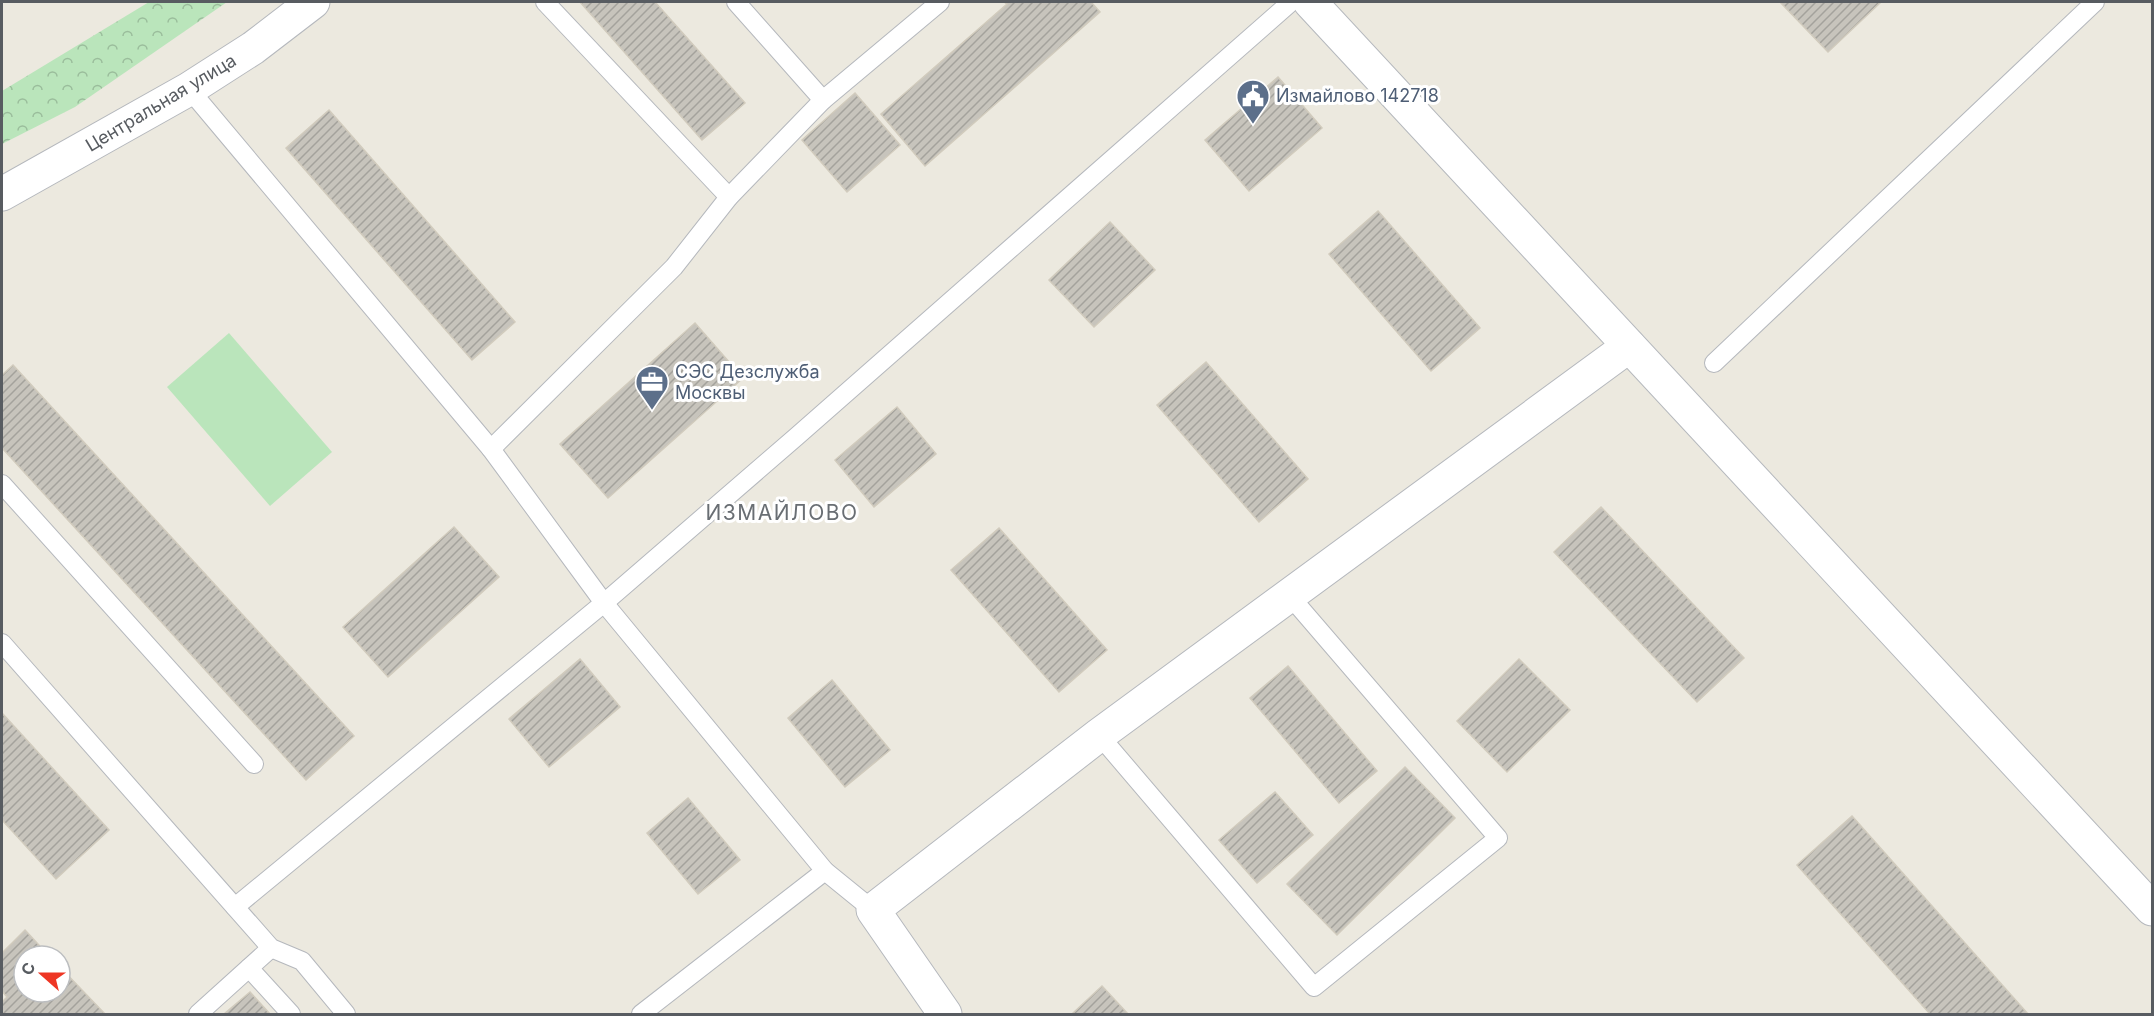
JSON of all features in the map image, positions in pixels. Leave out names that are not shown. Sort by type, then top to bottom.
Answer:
[{"type":"street","name":"Центральная улица","points":[[2,194],[189,89],[253,48],[313,2]]},
{"type":"street","points":[[1310,2],[2152,909]]},
{"type":"street","points":[[945,1014],[873,910],[1099,735],[1629,346]]},
{"type":"lane","points":[[545,2],[729,197]]},
{"type":"lane","points":[[735,2],[823,100]]},
{"type":"lane","points":[[491,449],[674,267],[729,197],[823,100],[940,2]]},
{"type":"lane","points":[[235,907],[604,603],[1291,2]]},
{"type":"lane","points":[[1714,363],[2095,2]]},
{"type":"lane","points":[[189,89],[491,449],[604,603],[825,871],[873,910]]},
{"type":"lane","points":[[2,484],[255,764]]},
{"type":"lane","points":[[1099,735],[1314,987],[1498,838],[1289,595]]},
{"type":"lane","points":[[2,643],[271,948],[302,961],[345,1014]]},
{"type":"lane","points":[[641,1014],[825,871]]},
{"type":"lane","points":[[198,1014],[271,948]]},
{"type":"lane","points":[[249,968],[291,1014]]},
{"type":"green space","points":[[149,2],[227,2],[75,107],[2,144],[2,91]]},
{"type":"green space","points":[[229,333],[332,452],[270,506],[167,387]]},
{"type":"building","points":[[580,2],[655,2],[745,103],[702,140]]},
{"type":"building","points":[[1004,2],[1091,2],[1100,12],[925,166],[881,114],[1007,4]]},
{"type":"building","points":[[1780,2],[1881,2],[1828,52]]},
{"type":"building","points":[[1278,77],[1322,128],[1249,191],[1205,140]]},
{"type":"building","points":[[855,93],[900,145],[847,192],[802,140]]},
{"type":"building","points":[[329,110],[515,322],[472,360],[286,148]]},
{"type":"building","points":[[1378,211],[1480,328],[1431,371],[1329,254]]},
{"type":"building","points":[[1110,222],[1155,270],[1094,327],[1049,280]]},
{"type":"building","points":[[695,323],[743,378],[608,498],[560,444]]},
{"type":"building","points":[[1206,362],[1308,479],[1259,522],[1157,405]]},
{"type":"building","points":[[13,365],[354,736],[306,780],[2,448],[2,375]]},
{"type":"building","points":[[897,407],[936,454],[874,507],[835,460]]},
{"type":"building","points":[[1601,507],[1744,658],[1697,702],[1554,552]]},
{"type":"building","points":[[454,527],[499,577],[388,677],[343,627]]},
{"type":"building","points":[[999,528],[1107,650],[1059,692],[951,570]]},
{"type":"building","points":[[580,659],[620,707],[549,767],[509,719]]},
{"type":"building","points":[[1519,659],[1570,710],[1507,772],[1457,721]]},
{"type":"building","points":[[1288,666],[1377,771],[1339,803],[1250,698]]},
{"type":"building","points":[[832,680],[890,750],[845,787],[788,718]]},
{"type":"building","points":[[2,713],[109,830],[56,879],[2,820]]},
{"type":"building","points":[[1405,767],[1455,818],[1337,935],[1287,884]]},
{"type":"building","points":[[1275,792],[1313,835],[1257,883],[1219,840]]},
{"type":"building","points":[[688,798],[740,860],[698,894],[647,833]]},
{"type":"building","points":[[1852,816],[2028,1014],[1930,1014],[1797,865]]},
{"type":"building","points":[[25,930],[38,944],[12,944],[12,1004],[72,1004],[72,980],[105,1014],[2,1014],[2,1002],[7,997],[2,991],[2,953]]},
{"type":"building","points":[[1102,986],[1128,1014],[1072,1014]]},
{"type":"building","points":[[250,992],[270,1014],[224,1014]]},
{"type":"place","name":"Измайлово 142718","points":[[1253,125]]},
{"type":"place","name":"СЭС Дезслужба Москвы","points":[[652,411]]},
{"type":"district","name":"ИЗМАЙЛОВО","points":[[782,513]]}]
